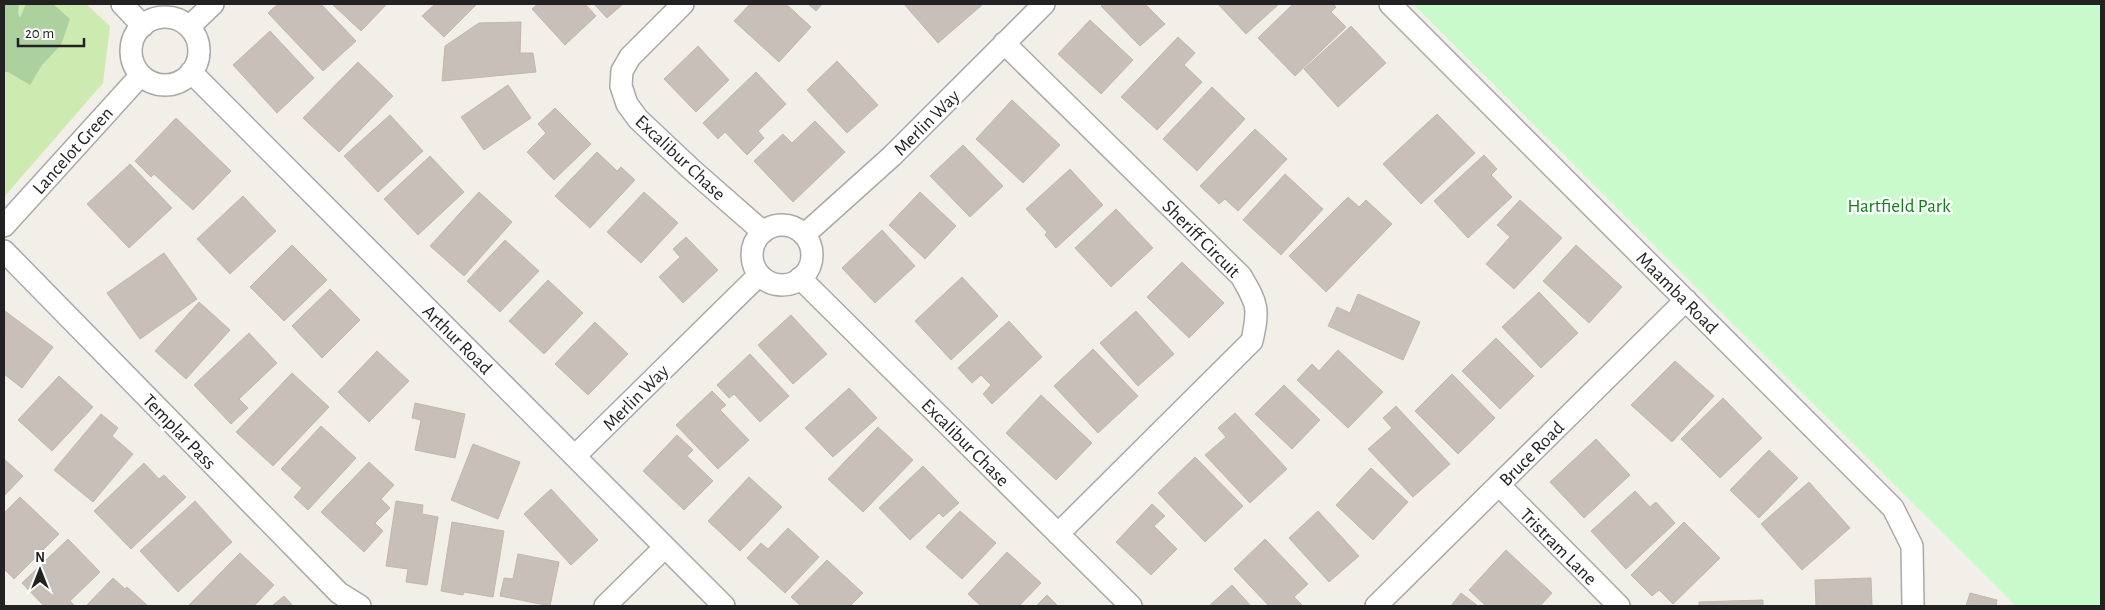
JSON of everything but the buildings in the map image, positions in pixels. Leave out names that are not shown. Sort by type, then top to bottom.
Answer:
[{"type":"street","points":[[122,4],[142,26]]},
{"type":"street","points":[[189,27],[213,4]]},
{"type":"street","name":"Excalibur Chase","points":[[683,4],[630,57],[622,71],[621,86],[627,104],[638,119],[763,232]]},
{"type":"street","name":"Merlin Way","points":[[804,235],[892,156],[1044,4]]},
{"type":"street","name":"Maamba Road","points":[[1390,4],[1893,508],[1912,546],[1913,606]]},
{"type":"street","points":[[161,17],[181,21],[189,27],[198,45],[196,64],[191,72],[182,80],[166,84],[150,81],[141,75],[134,66],[131,55],[132,44],[142,26],[151,20],[161,17]]},
{"type":"street","name":"Sheriff Circuit","points":[[1004,44],[1241,276],[1257,304],[1252,341],[1058,534]]},
{"type":"street","name":"Arthur Road","points":[[191,72],[724,606]]},
{"type":"street","name":"Lancelot Green","points":[[4,226],[141,75]]},
{"type":"street","points":[[784,225],[795,228],[804,235],[810,246],[811,258],[808,269],[800,278],[790,284],[779,285],[768,282],[759,275],[753,264],[752,252],[755,241],[763,232],[773,226],[784,225]]},
{"type":"street","name":"Templar Pass","points":[[4,251],[339,593],[360,606]]},
{"type":"street","name":"Merlin Way","points":[[575,456],[759,275]]},
{"type":"street","name":"Excalibur Chase","points":[[800,278],[1131,606]]},
{"type":"street","name":"Bruce Road","points":[[1376,606],[1686,300]]},
{"type":"street","name":"Tristram Lane","points":[[1499,485],[1619,606]]},
{"type":"street","points":[[605,606],[665,547]]},
{"type":"green space","points":[[4,4],[86,4],[110,26],[103,83],[4,197]]},
{"type":"green space","points":[[4,4],[19,4],[18,13],[20,18],[26,4],[53,4],[70,19],[61,45],[42,65],[30,85],[8,72],[4,72]]},
{"type":"green space","name":"Hartfield Park","points":[[1413,4],[2101,4],[2101,606],[2016,606]]}]
